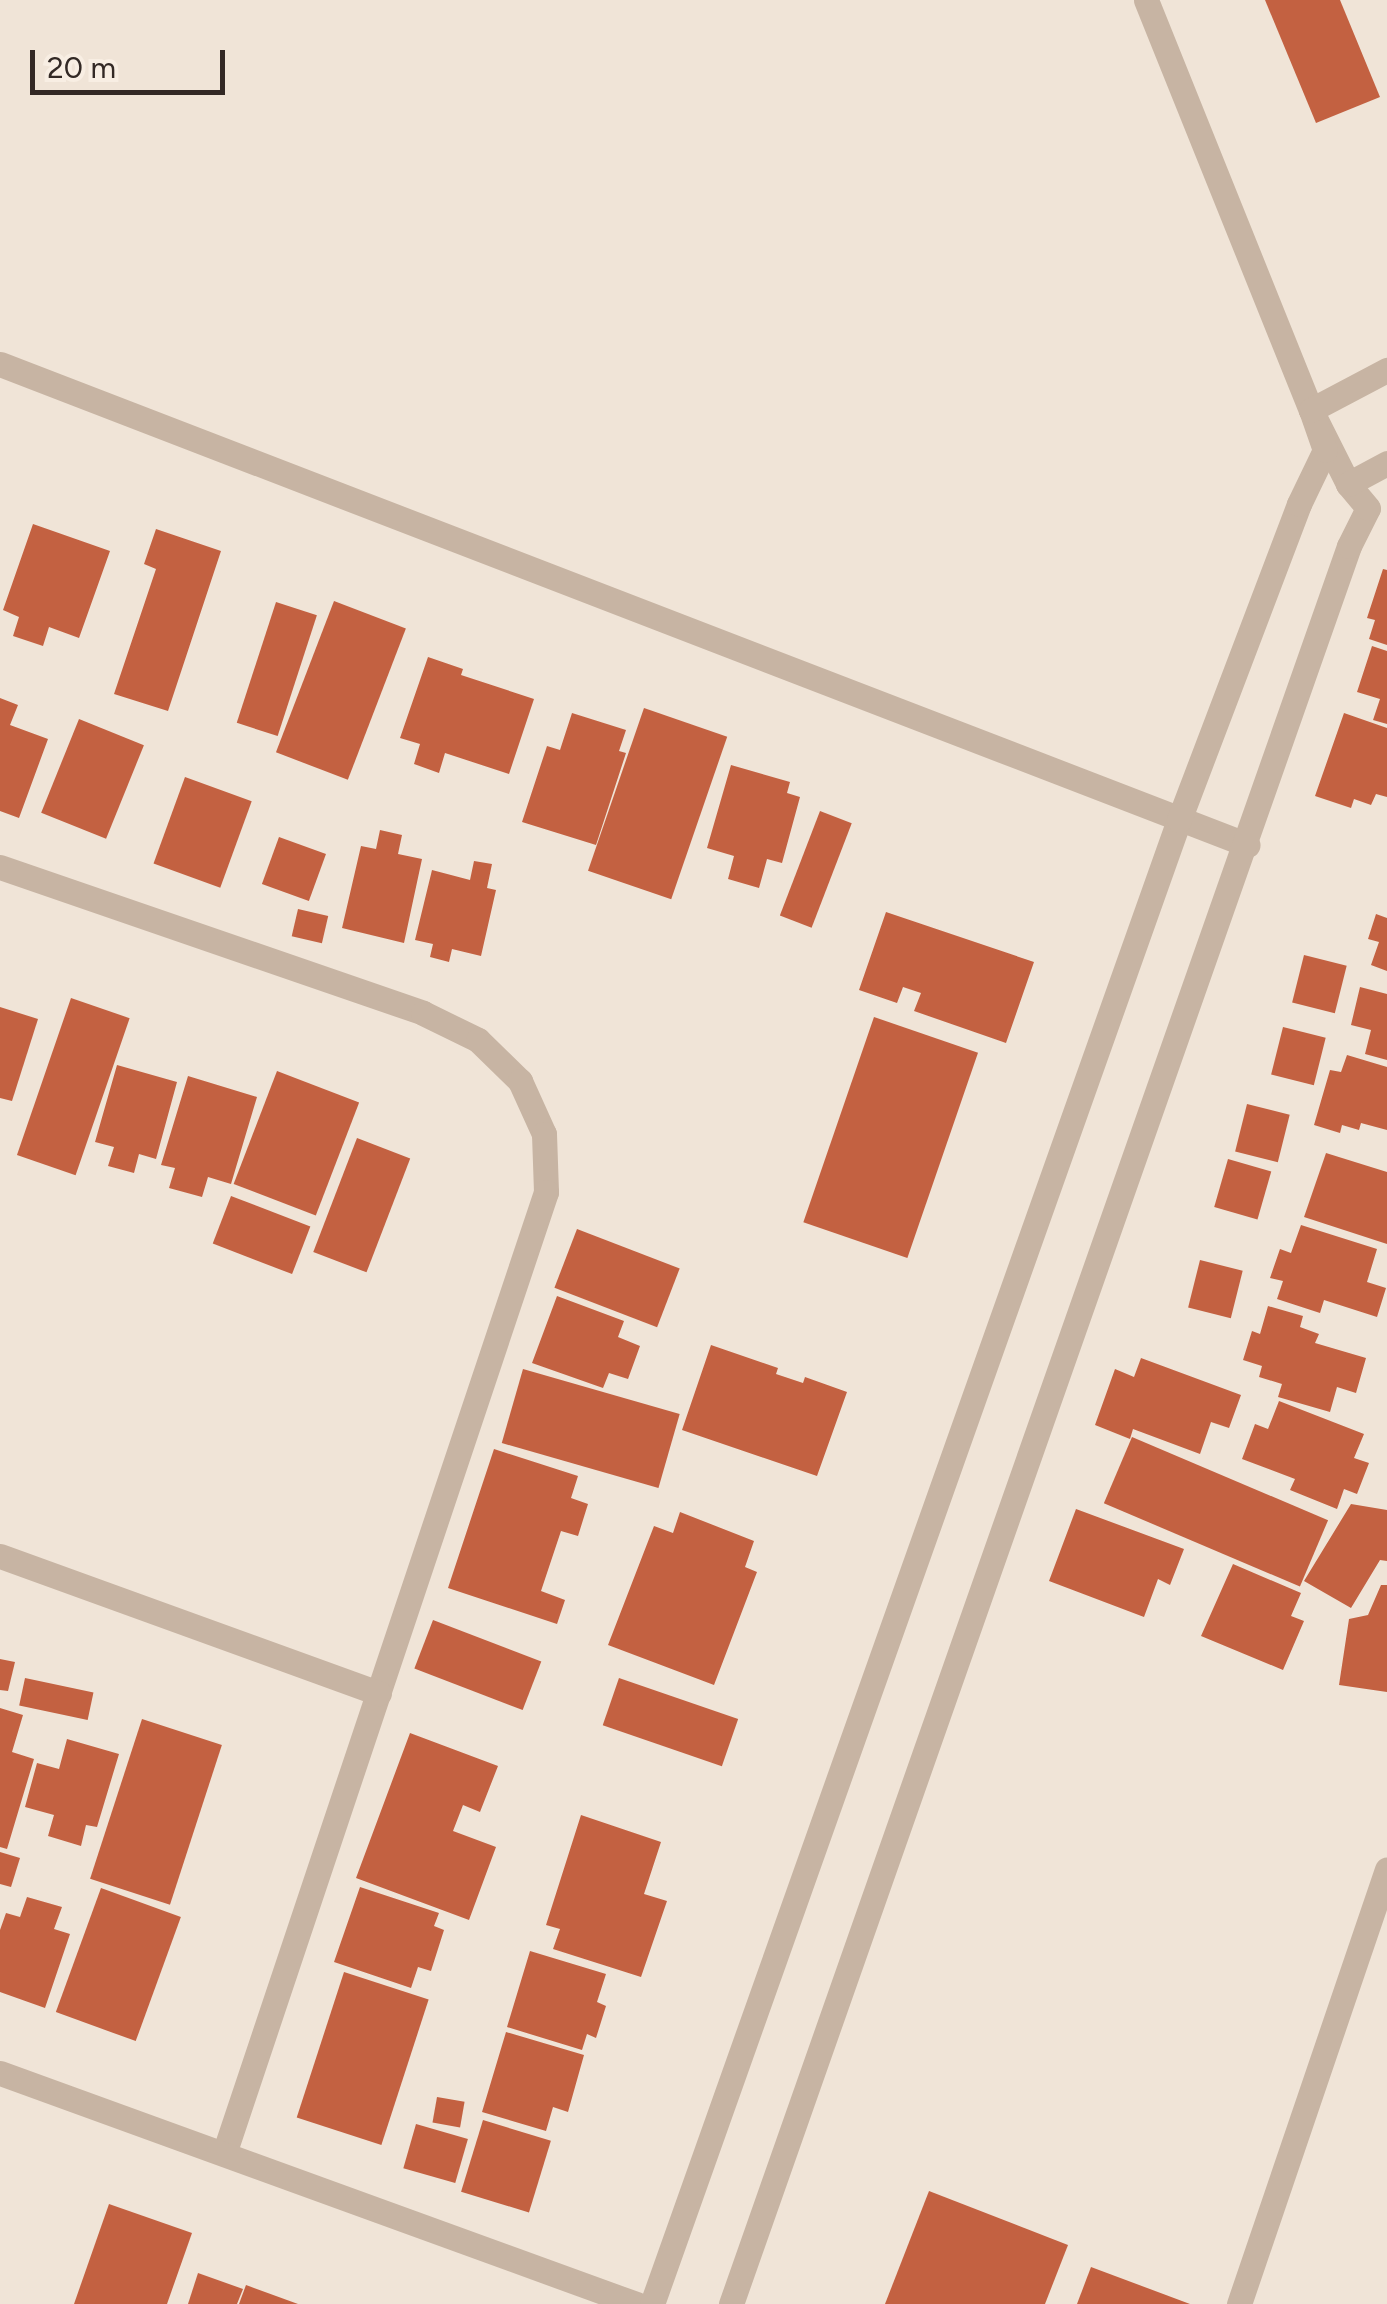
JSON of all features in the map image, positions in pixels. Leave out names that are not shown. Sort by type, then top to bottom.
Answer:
[{"type":"street","points":[[652,2304],[1179,820],[1299,504],[1326,450],[1146,0]]},
{"type":"street","points":[[0,364],[1248,845]]},
{"type":"street","points":[[1311,410],[1387,370]]},
{"type":"street","points":[[731,2304],[1248,845],[1349,546],[1368,508],[1348,484],[1311,410]]},
{"type":"street","points":[[1348,484],[1387,463]]},
{"type":"street","points":[[0,867],[423,1013],[478,1040],[520,1081],[544,1134],[546,1192],[224,2154]]},
{"type":"street","points":[[0,1556],[379,1693]]},
{"type":"street","points":[[1239,2304],[1387,1869]]},
{"type":"street","points":[[0,2073],[636,2304]]},
{"type":"building","points":[[1265,0],[1340,0],[1380,97],[1316,123]]},
{"type":"building","points":[[33,524],[110,551],[79,638],[49,627],[43,646],[13,636],[19,617],[3,610]]},
{"type":"building","points":[[156,529],[221,551],[168,711],[114,694],[156,569],[144,564]]},
{"type":"building","points":[[1383,569],[1387,570],[1387,645],[1369,639],[1375,620],[1367,618]]},
{"type":"building","points":[[334,601],[406,629],[348,780],[276,752]]},
{"type":"building","points":[[276,602],[317,615],[278,736],[237,723]]},
{"type":"building","points":[[1372,646],[1387,651],[1387,724],[1373,720],[1380,699],[1357,692]]},
{"type":"building","points":[[428,657],[463,669],[461,675],[534,699],[509,774],[445,753],[439,773],[414,764],[420,744],[400,738]]},
{"type":"building","points":[[0,698],[18,705],[10,725],[48,739],[19,818],[0,811]]},
{"type":"building","points":[[644,708],[727,737],[671,899],[588,871]]},
{"type":"building","points":[[572,713],[626,730],[619,751],[626,753],[596,845],[522,822],[547,746],[560,750]]},
{"type":"building","points":[[1344,713],[1387,728],[1387,797],[1376,794],[1371,805],[1354,799],[1351,808],[1315,796]]},
{"type":"building","points":[[79,719],[144,745],[106,839],[41,813]]},
{"type":"building","points":[[731,765],[790,782],[787,793],[800,797],[782,863],[767,859],[759,888],[728,879],[734,856],[707,848]]},
{"type":"building","points":[[185,777],[252,801],[220,888],[154,863]]},
{"type":"building","points":[[820,811],[852,823],[812,928],[780,916]]},
{"type":"building","points":[[380,830],[402,835],[398,854],[422,859],[404,943],[342,928],[361,846],[376,849]]},
{"type":"building","points":[[279,837],[326,854],[309,901],[262,884]]},
{"type":"building","points":[[474,861],[492,864],[487,888],[496,890],[481,956],[452,949],[449,962],[430,957],[433,944],[415,940],[432,870],[470,880]]},
{"type":"building","points":[[298,909],[328,916],[322,943],[292,936]]},
{"type":"building","points":[[886,912],[1034,962],[1006,1043],[914,1011],[921,993],[903,987],[897,1003],[859,990]]},
{"type":"building","points":[[1376,914],[1387,918],[1387,971],[1371,965],[1379,942],[1368,939]]},
{"type":"building","points":[[1304,955],[1347,966],[1335,1013],[1292,1003]]},
{"type":"building","points":[[1360,987],[1387,994],[1387,1060],[1365,1054],[1371,1030],[1351,1025]]},
{"type":"building","points":[[71,998],[130,1018],[76,1175],[17,1155]]},
{"type":"building","points":[[0,1007],[38,1019],[12,1101],[0,1098]]},
{"type":"building","points":[[874,1017],[978,1053],[907,1258],[803,1222]]},
{"type":"building","points":[[1283,1027],[1326,1038],[1314,1085],[1271,1075]]},
{"type":"building","points":[[1347,1055],[1387,1067],[1387,1130],[1361,1123],[1359,1130],[1342,1125],[1340,1133],[1314,1125],[1330,1070],[1341,1072]]},
{"type":"building","points":[[117,1065],[177,1082],[156,1159],[139,1154],[134,1173],[108,1166],[114,1147],[95,1142]]},
{"type":"building","points":[[277,1071],[359,1103],[316,1215],[234,1184]]},
{"type":"building","points":[[188,1076],[257,1097],[231,1184],[208,1177],[202,1197],[169,1188],[175,1168],[161,1165]]},
{"type":"building","points":[[1247,1104],[1290,1115],[1278,1162],[1235,1152]]},
{"type":"building","points":[[357,1138],[410,1158],[366,1272],[313,1252]]},
{"type":"building","points":[[1326,1153],[1387,1172],[1387,1244],[1304,1217]]},
{"type":"building","points":[[1228,1159],[1271,1171],[1257,1219],[1214,1207]]},
{"type":"building","points":[[231,1196],[310,1226],[292,1274],[213,1244]]},
{"type":"building","points":[[1301,1225],[1377,1249],[1367,1282],[1386,1288],[1377,1317],[1324,1300],[1320,1313],[1277,1299],[1283,1281],[1270,1278],[1280,1249],[1291,1253]]},
{"type":"building","points":[[577,1229],[680,1268],[657,1327],[554,1288]]},
{"type":"building","points":[[1200,1260],[1243,1271],[1231,1318],[1188,1308]]},
{"type":"building","points":[[557,1296],[624,1321],[618,1337],[640,1346],[628,1379],[609,1373],[603,1388],[532,1363]]},
{"type":"building","points":[[1268,1306],[1303,1316],[1300,1327],[1319,1334],[1315,1343],[1366,1358],[1356,1393],[1337,1387],[1330,1412],[1278,1397],[1282,1384],[1259,1377],[1262,1366],[1243,1360],[1252,1331],[1260,1334]]},
{"type":"building","points":[[711,1345],[778,1368],[776,1374],[803,1383],[805,1377],[847,1392],[817,1476],[682,1430]]},
{"type":"building","points":[[1141,1358],[1241,1395],[1229,1428],[1211,1422],[1200,1454],[1133,1429],[1130,1439],[1095,1425],[1115,1369],[1134,1377]]},
{"type":"building","points":[[523,1369],[680,1414],[658,1488],[502,1443]]},
{"type":"building","points":[[1279,1401],[1364,1434],[1354,1458],[1369,1463],[1357,1494],[1344,1489],[1337,1509],[1290,1490],[1295,1479],[1242,1459],[1255,1424],[1268,1429]]},
{"type":"building","points":[[1132,1437],[1328,1520],[1300,1587],[1104,1503]]},
{"type":"building","points":[[494,1449],[578,1476],[571,1498],[588,1504],[578,1536],[561,1531],[541,1591],[565,1600],[557,1624],[448,1588]]},
{"type":"building","points":[[1351,1504],[1387,1510],[1387,1561],[1380,1560],[1351,1608],[1304,1581]]},
{"type":"building","points":[[1076,1509],[1184,1549],[1170,1585],[1158,1579],[1144,1617],[1049,1581]]},
{"type":"building","points":[[680,1512],[754,1541],[745,1567],[757,1572],[714,1685],[608,1645],[654,1526],[673,1533]]},
{"type":"building","points":[[1233,1564],[1301,1593],[1291,1616],[1304,1621],[1283,1670],[1201,1636]]},
{"type":"building","points":[[1381,1585],[1387,1585],[1387,1692],[1339,1685],[1349,1619],[1368,1615]]},
{"type":"building","points":[[433,1620],[541,1662],[523,1710],[414,1669]]},
{"type":"building","points":[[0,1659],[15,1662],[8,1691],[0,1690]]},
{"type":"building","points":[[25,1678],[93,1693],[88,1720],[19,1705]]},
{"type":"building","points":[[619,1678],[738,1719],[722,1766],[603,1725]]},
{"type":"building","points":[[0,1708],[23,1715],[12,1752],[34,1759],[7,1849],[0,1847]]},
{"type":"building","points":[[142,1719],[222,1745],[170,1905],[90,1879]]},
{"type":"building","points":[[410,1733],[498,1766],[480,1812],[463,1805],[453,1831],[496,1847],[469,1920],[356,1878]]},
{"type":"building","points":[[67,1739],[119,1754],[97,1827],[86,1825],[81,1846],[48,1836],[54,1815],[25,1807],[37,1763],[59,1769]]},
{"type":"building","points":[[581,1815],[661,1842],[644,1894],[667,1901],[641,1977],[553,1949],[560,1929],[546,1925]]},
{"type":"building","points":[[0,1852],[20,1858],[11,1887],[0,1884]]},
{"type":"building","points":[[360,1887],[439,1913],[434,1926],[444,1930],[431,1971],[418,1967],[411,1988],[334,1962]]},
{"type":"building","points":[[101,1888],[181,1917],[136,2041],[56,2012]]},
{"type":"building","points":[[27,1897],[62,1907],[54,1929],[70,1934],[45,2008],[0,1992],[0,1930],[6,1913],[20,1917]]},
{"type":"building","points":[[530,1951],[606,1974],[597,2002],[606,2006],[596,2038],[587,2034],[582,2050],[507,2027]]},
{"type":"building","points":[[344,1972],[429,2000],[381,2145],[297,2118]]},
{"type":"building","points":[[506,2032],[584,2055],[568,2112],[553,2107],[546,2131],[482,2112]]},
{"type":"building","points":[[437,2097],[465,2102],[460,2127],[432,2123]]},
{"type":"building","points":[[483,2120],[551,2141],[529,2212],[461,2192]]},
{"type":"building","points":[[416,2124],[468,2139],[455,2183],[403,2168]]},
{"type":"building","points":[[929,2191],[1068,2245],[1045,2304],[885,2304]]},
{"type":"building","points":[[109,2204],[192,2233],[167,2304],[74,2304]]},
{"type":"building","points":[[1091,2267],[1190,2304],[1077,2304]]},
{"type":"building","points":[[198,2273],[243,2289],[237,2304],[188,2304]]},
{"type":"building","points":[[246,2285],[298,2304],[239,2304]]}]
